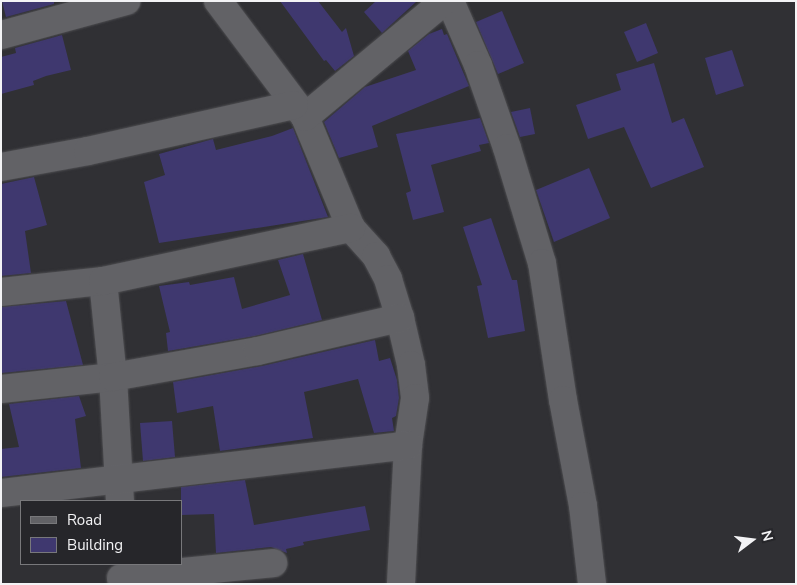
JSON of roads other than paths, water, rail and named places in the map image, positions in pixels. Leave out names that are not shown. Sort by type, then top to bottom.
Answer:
[{"type":"street","points":[[1,35],[126,1]]},
{"type":"street","points":[[218,1],[299,111],[351,228],[376,256],[388,279],[400,318],[411,365],[415,398],[408,445],[401,584]]},
{"type":"street","points":[[1,167],[299,111],[444,1]]},
{"type":"street","points":[[450,1],[478,65],[507,148],[542,263],[563,400],[583,506],[592,584]]},
{"type":"street","points":[[1,292],[103,280],[351,228]]},
{"type":"street","points":[[103,280],[113,377],[120,491]]},
{"type":"street","points":[[1,390],[113,377],[258,351],[400,318]]},
{"type":"street","points":[[1,493],[120,491],[408,445]]},
{"type":"street","points":[[121,575],[273,563]]}]
